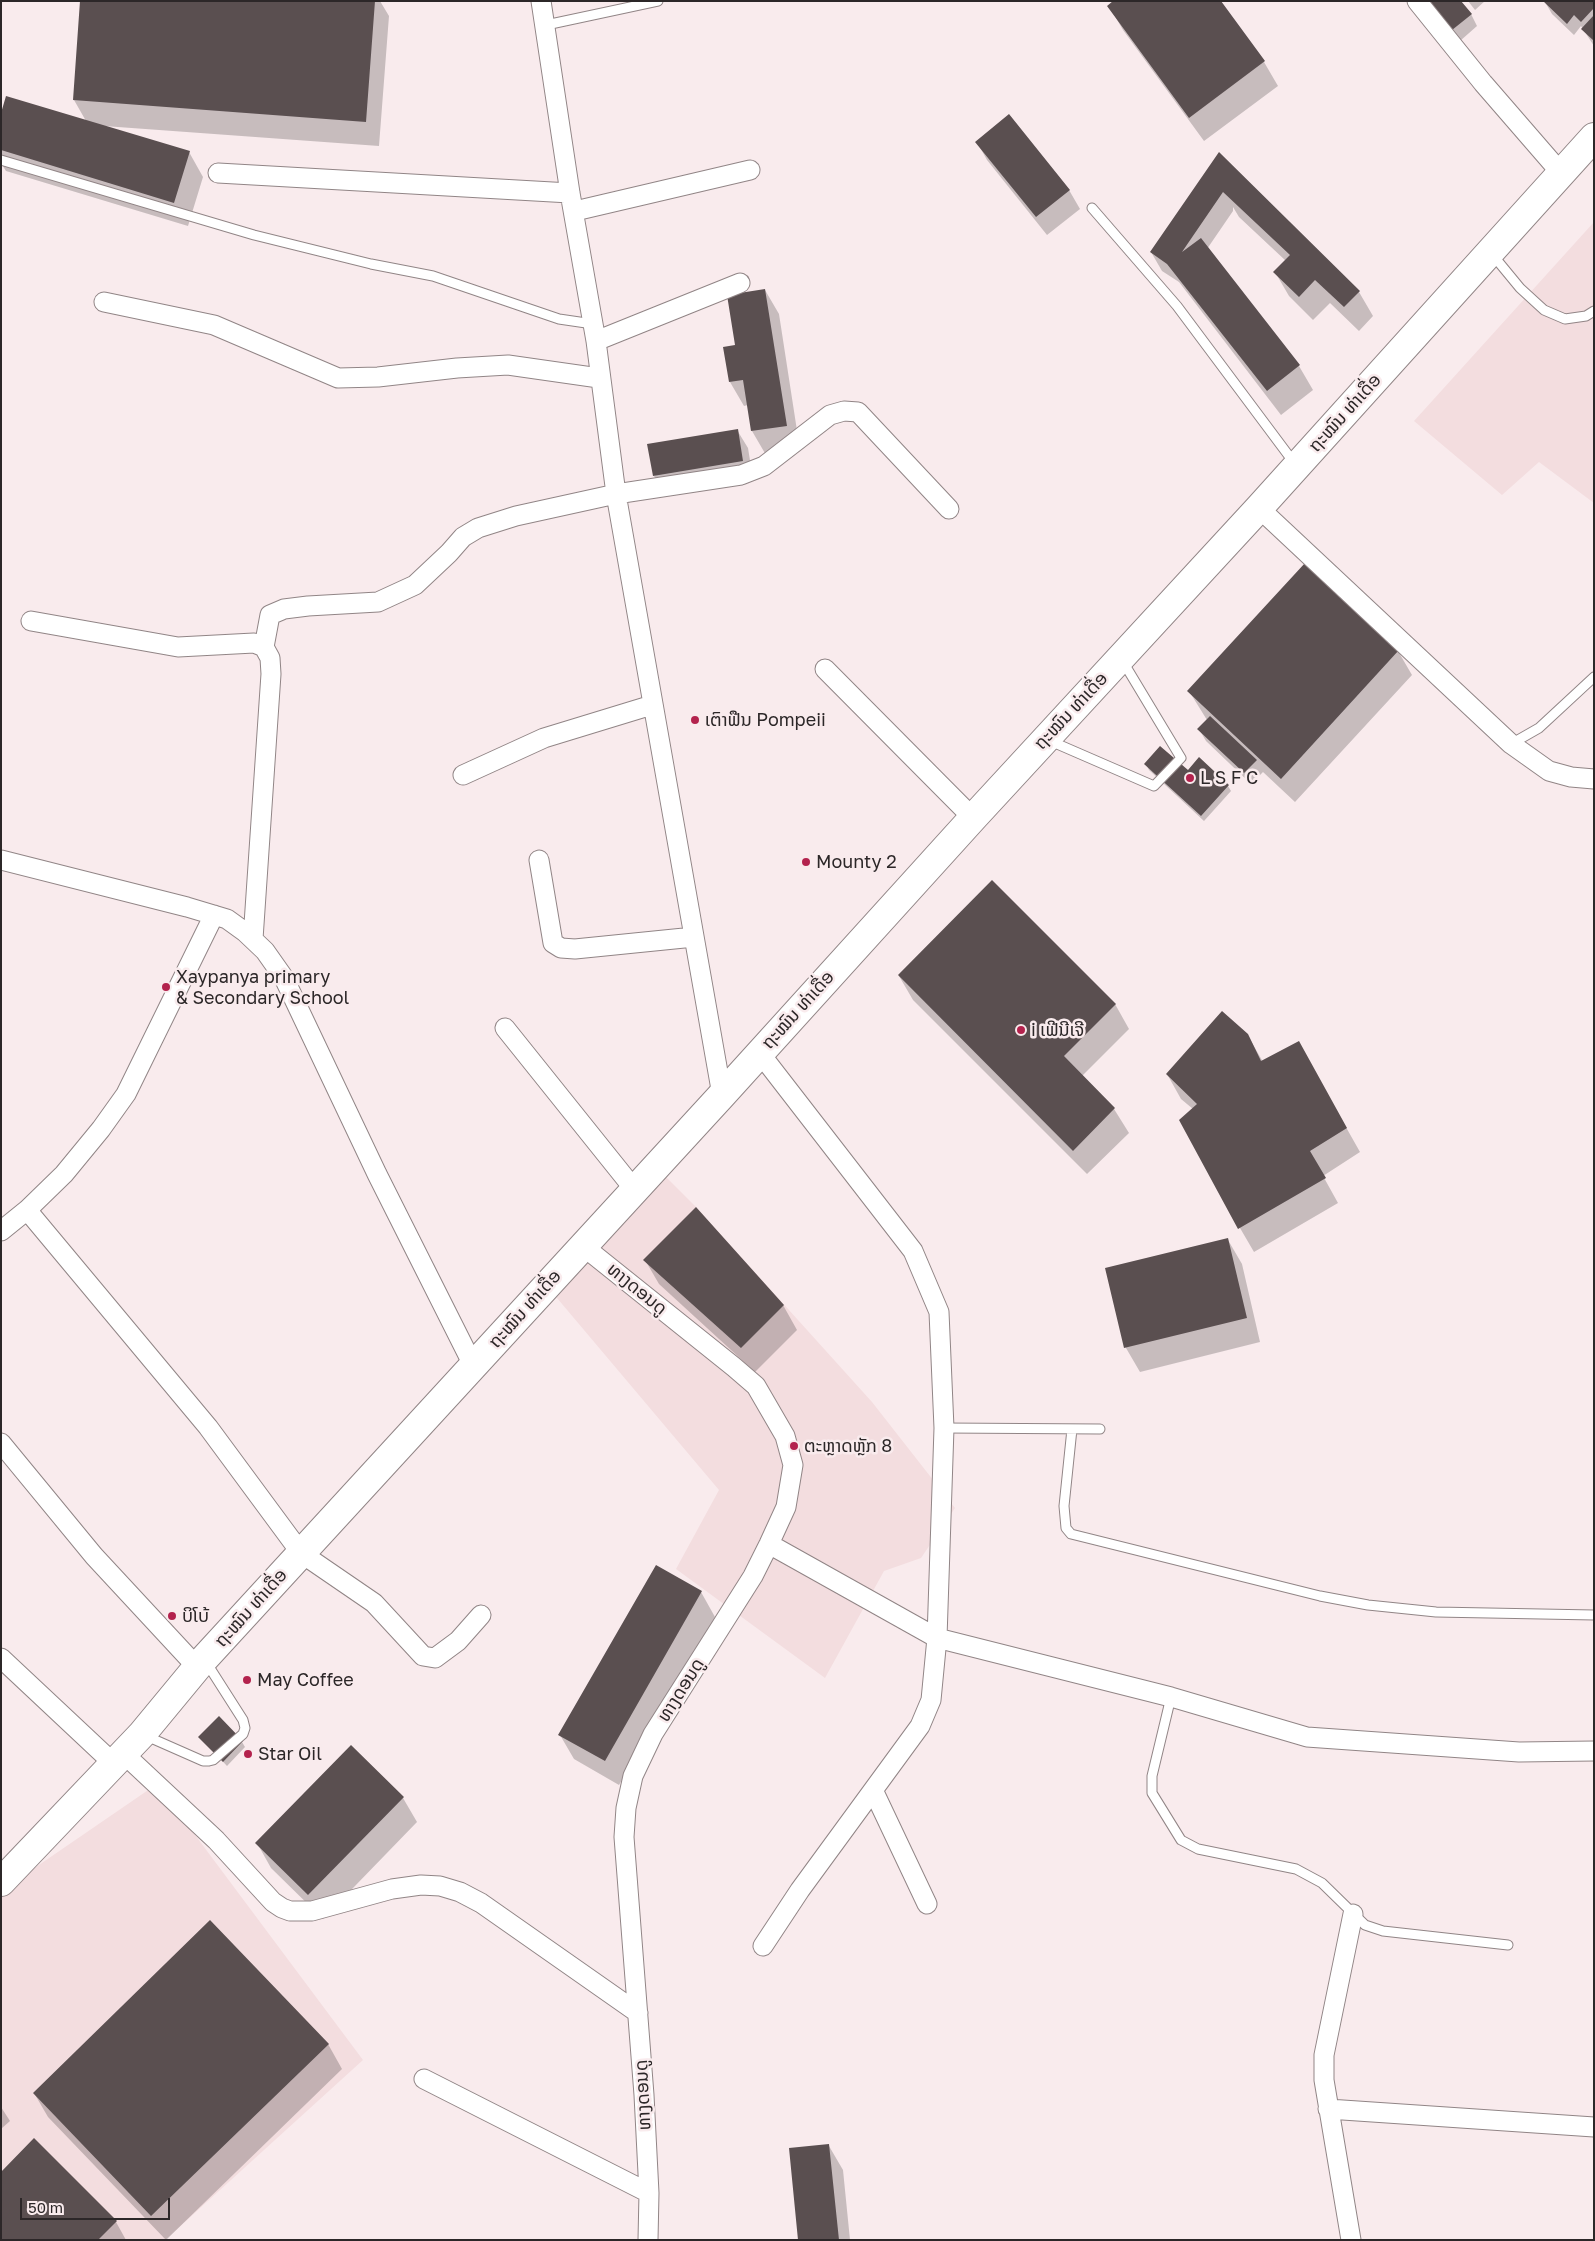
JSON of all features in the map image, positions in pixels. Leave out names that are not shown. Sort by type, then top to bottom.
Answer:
[{"type":"main road","name":"ຖະໝົນ ທ່າເດື່ອ","points":[[1,1882],[142,1734],[201,1663],[301,1553],[1259,508],[1594,137]]},
{"type":"street","points":[[541,1],[572,202],[595,333],[599,378],[616,494],[722,1094]]},
{"type":"street","points":[[1417,1],[1483,83],[1561,173]]},
{"type":"street","points":[[218,173],[572,202],[750,170]]},
{"type":"street","points":[[595,333],[740,283]]},
{"type":"street","points":[[104,302],[214,325],[338,378],[371,378],[457,368],[508,365],[599,378]]},
{"type":"street","points":[[253,939],[271,674],[270,658],[264,647],[270,615],[284,609],[308,606],[378,602],[416,585],[463,537],[478,528],[557,506],[616,494],[741,475],[764,466],[830,416],[844,411],[858,412],[949,509]]},
{"type":"street","points":[[1259,508],[1511,744],[1548,771],[1571,777],[1594,779]]},
{"type":"street","points":[[31,621],[178,647],[254,643],[264,647]]},
{"type":"street","points":[[826,669],[973,818]]},
{"type":"street","points":[[463,775],[544,738],[652,705]]},
{"type":"street","points":[[1,860],[227,919],[265,951],[284,978],[378,1174],[473,1365]]},
{"type":"street","points":[[539,860],[553,942],[560,948],[575,949],[694,937]]},
{"type":"street","points":[[1,1231],[28,1210],[64,1174],[101,1130],[126,1094],[214,915]]},
{"type":"street","points":[[505,1028],[634,1189]]},
{"type":"street","points":[[760,1052],[913,1251],[939,1312],[944,1428],[937,1638],[931,1700],[920,1726],[874,1792],[800,1890],[763,1946]]},
{"type":"street","points":[[28,1210],[208,1427],[301,1553],[374,1603],[423,1656],[435,1658],[458,1641],[481,1615]]},
{"type":"street","name":"ທາງດອນດູ","points":[[583,1246],[756,1386],[785,1436],[792,1465],[786,1507],[769,1544],[753,1576],[653,1734],[633,1776],[626,1808],[624,1837],[638,2012],[649,2193],[648,2240]]},
{"type":"street","points":[[1,1443],[94,1556],[201,1663]]},
{"type":"street","points":[[769,1544],[937,1638],[1170,1697],[1308,1737],[1520,1752],[1594,1751]]},
{"type":"street","points":[[1,1658],[216,1840],[273,1902],[282,1908],[290,1912],[312,1911],[392,1889],[421,1885],[440,1886],[460,1892],[481,1902],[638,2012]]},
{"type":"street","points":[[874,1792],[927,1904]]},
{"type":"street","points":[[1350,2240],[1328,2109],[1324,2080],[1324,2055],[1353,1914]]},
{"type":"street","points":[[424,2079],[649,2193]]},
{"type":"street","points":[[1328,2109],[1594,2127]]},
{"type":"lane","points":[[546,25],[658,1]]},
{"type":"lane","points":[[1,160],[254,235],[371,264],[433,276],[595,333]]},
{"type":"lane","points":[[1092,208],[1177,306],[1297,466]]},
{"type":"lane","points":[[1490,252],[1520,288],[1544,310],[1565,319],[1586,316],[1594,311]]},
{"type":"lane","points":[[1046,739],[1154,786],[1182,758],[1121,658]]},
{"type":"lane","points":[[1511,744],[1539,728],[1594,677]]},
{"type":"lane","points":[[944,1428],[1100,1429]]},
{"type":"lane","points":[[1072,1429],[1064,1506],[1066,1528],[1071,1534],[1320,1596],[1368,1605],[1436,1612],[1594,1615]]},
{"type":"lane","points":[[142,1734],[208,1761],[213,1760],[243,1734],[245,1728],[243,1720],[201,1663]]},
{"type":"lane","points":[[1170,1697],[1152,1776],[1152,1793],[1181,1840],[1198,1848],[1296,1869],[1322,1883],[1365,1925],[1383,1931],[1508,1945]]},
{"type":"shaded area","points":[[1594,222],[1594,503],[1539,462],[1502,495],[1414,421]]},
{"type":"shaded area","name":"ຕະຫຼາດຫຼັກ 8","points":[[655,1166],[696,1207],[872,1402],[955,1508],[921,1558],[884,1571],[825,1678],[676,1569],[719,1490],[546,1285]]},
{"type":"shaded area","points":[[157,1784],[363,2060],[165,2240],[1,2240],[1,1891]]},
{"type":"building","points":[[80,1],[375,1],[366,122],[73,100]]},
{"type":"building","points":[[1113,1],[1221,1],[1265,61],[1189,118],[1107,6]]},
{"type":"building","points":[[1430,1],[1461,1],[1472,14],[1452,30]]},
{"type":"building","points":[[1543,1],[1594,1],[1594,8],[1581,22],[1574,15],[1567,24]]},
{"type":"building","points":[[1594,15],[1594,41],[1581,29]]},
{"type":"building","points":[[6,96],[190,151],[174,203],[1,150],[1,113]]},
{"type":"building","points":[[1009,114],[1070,190],[1036,217],[975,142]]},
{"type":"building","points":[[1219,152],[1360,291],[1344,307],[1315,280],[1299,297],[1273,272],[1290,255],[1223,192],[1182,252],[1201,238],[1300,365],[1267,391],[1167,264],[1150,252]]},
{"type":"building","points":[[765,289],[787,426],[751,431],[743,380],[729,382],[723,347],[735,345],[727,295]]},
{"type":"building","points":[[738,429],[743,461],[653,476],[647,444]]},
{"type":"building","points":[[1305,563],[1399,650],[1281,779],[1187,691]]},
{"type":"building","points":[[1210,716],[1257,760],[1244,773],[1197,729]]},
{"type":"building","name":"L S F C","points":[[1160,746],[1188,770],[1199,757],[1229,785],[1201,816],[1144,764]]},
{"type":"building","name":"i ເຟີນີເຈີ","points":[[992,880],[1116,1004],[1064,1056],[1115,1108],[1073,1151],[898,975]]},
{"type":"building","points":[[1222,1011],[1248,1034],[1261,1061],[1299,1041],[1347,1128],[1310,1151],[1326,1178],[1238,1229],[1179,1120],[1197,1104],[1166,1074]]},
{"type":"building","points":[[696,1207],[784,1305],[741,1348],[643,1260]]},
{"type":"building","points":[[1228,1238],[1247,1318],[1124,1348],[1105,1268]]},
{"type":"building","points":[[656,1565],[702,1591],[605,1761],[558,1735]]},
{"type":"building","points":[[219,1716],[243,1741],[223,1762],[198,1737]]},
{"type":"building","points":[[351,1745],[404,1797],[308,1895],[255,1843]]},
{"type":"building","points":[[210,1920],[329,2044],[151,2216],[33,2093]]},
{"type":"building","points":[[34,2138],[117,2221],[98,2240],[1,2240],[1,2172]]},
{"type":"building","points":[[829,2144],[839,2240],[798,2240],[789,2148]]},
{"type":"place","name":"ເຕົາຟືນ Pompeii","points":[[695,720]]},
{"type":"place","name":"L S F C","points":[[1190,778]]},
{"type":"place","name":"Mounty 2","points":[[806,862]]},
{"type":"place","name":"Xaypanya primary & Secondary School","points":[[166,987]]},
{"type":"place","name":"i ເຟີນີເຈີ","points":[[1021,1030]]},
{"type":"place","name":"ຕະຫຼາດຫຼັກ 8","points":[[794,1446]]},
{"type":"place","name":"ບິໂບ້","points":[[172,1616]]},
{"type":"place","name":"May Coffee","points":[[247,1680]]},
{"type":"place","name":"Star Oil","points":[[248,1754]]}]
